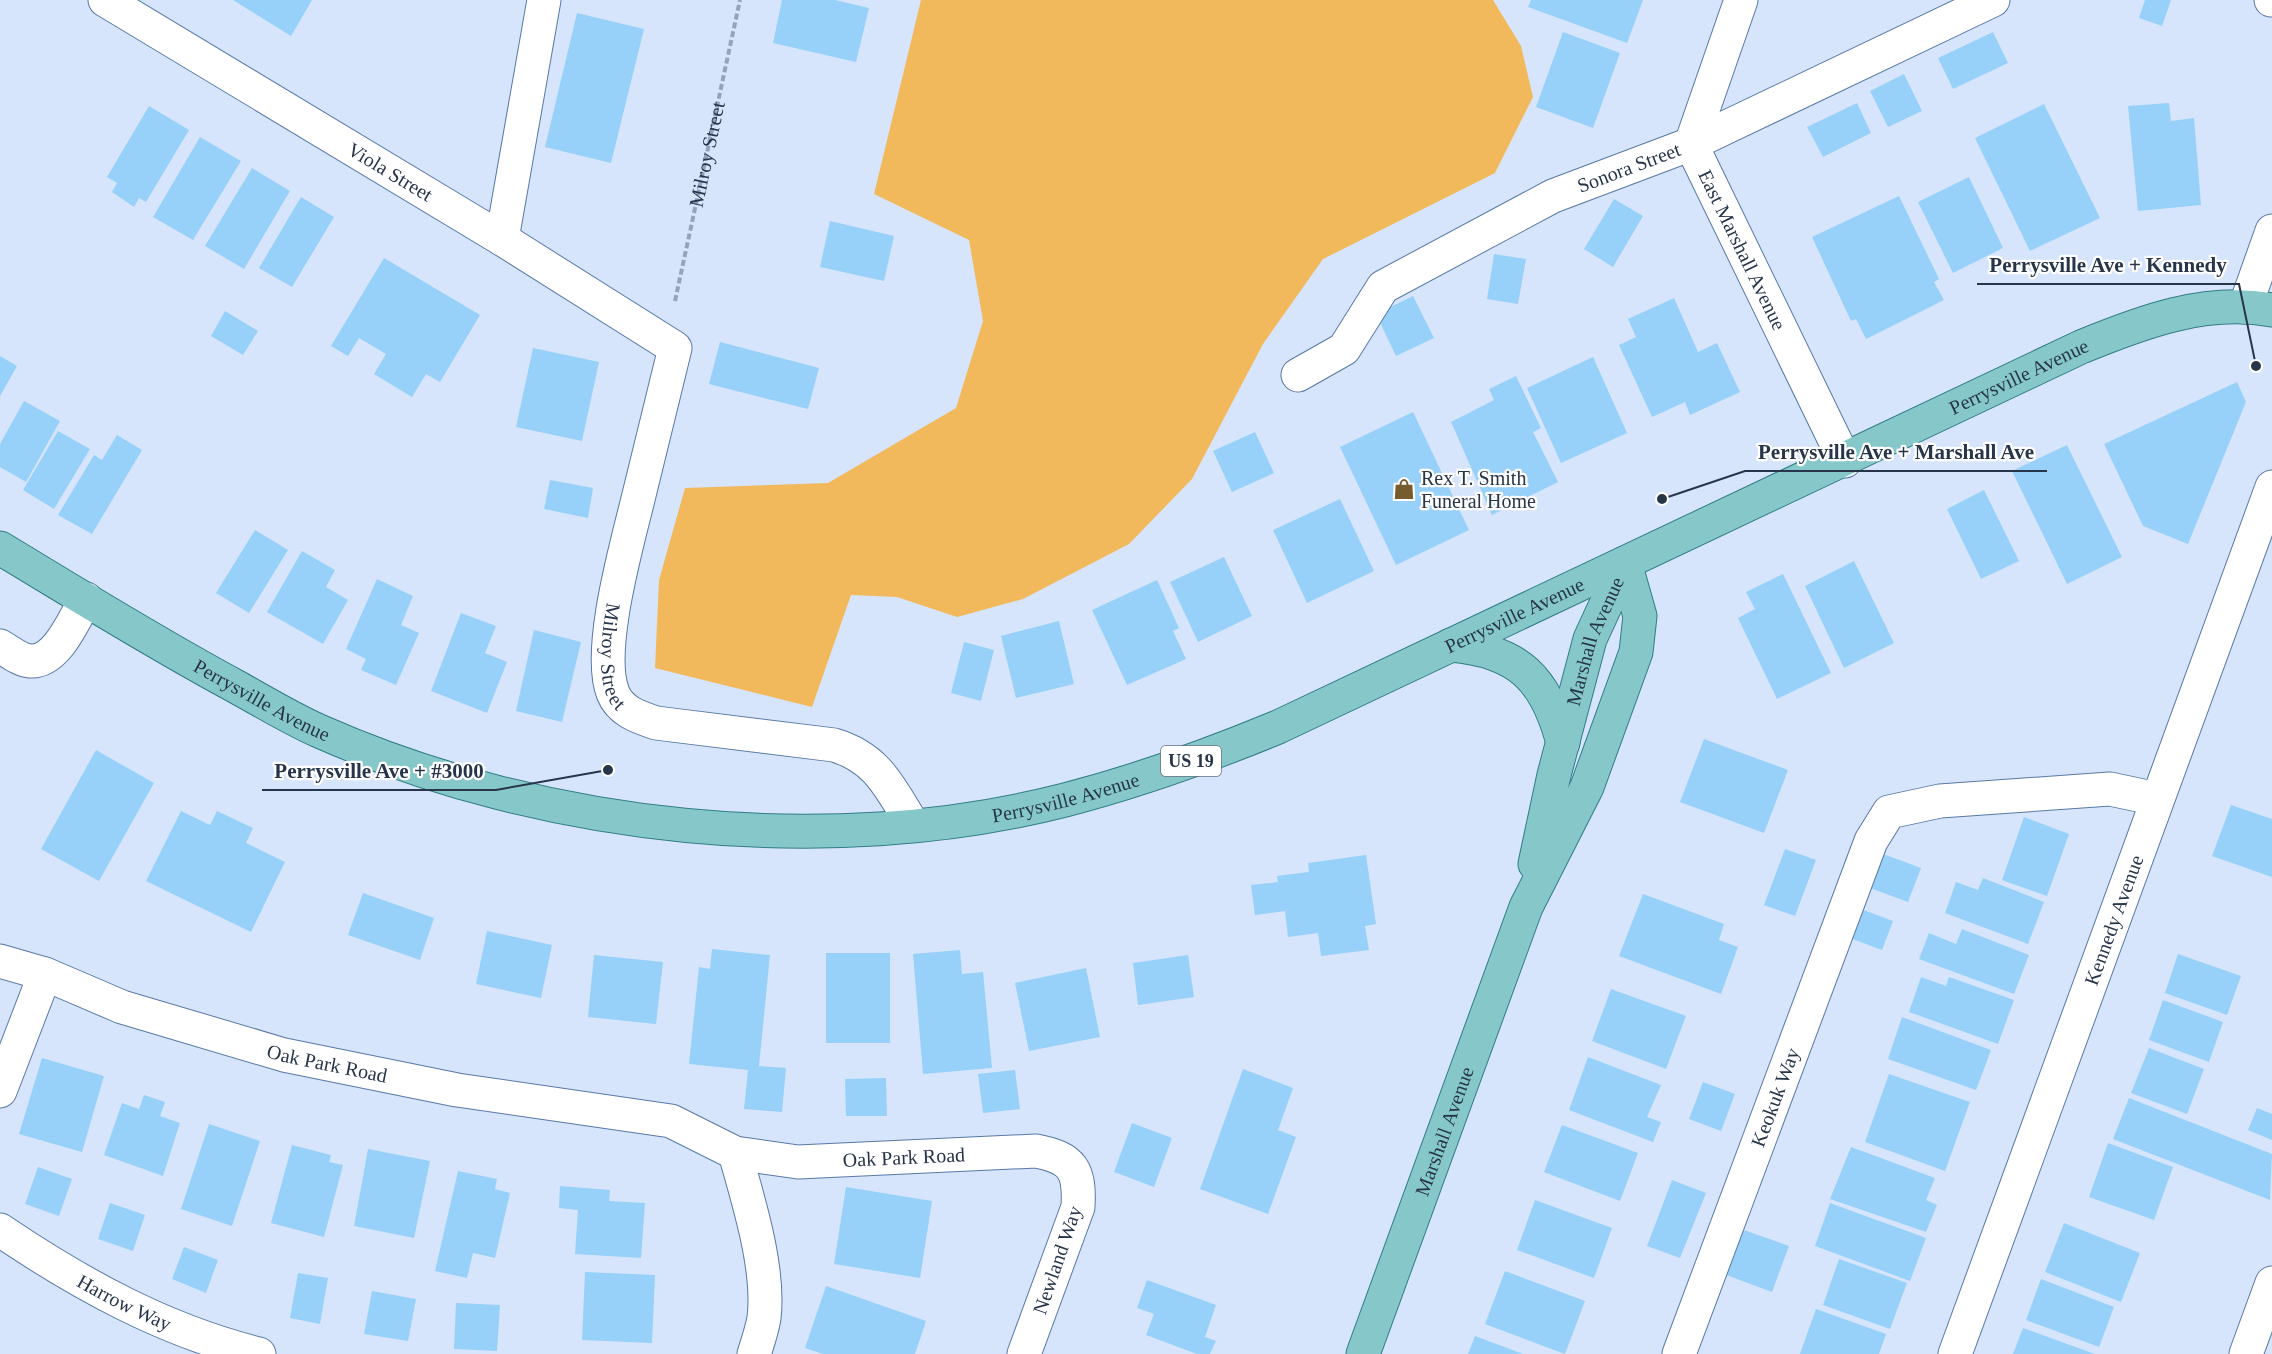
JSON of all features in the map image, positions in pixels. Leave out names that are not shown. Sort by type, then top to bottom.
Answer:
[{"type":"main road","name":"Perrysville Avenue","points":[[0,548],[187,660],[317,730],[455,781],[528,801],[609,817],[687,825],[810,830],[913,825],[988,815],[1063,801],[1141,778],[1278,727],[1845,461],[2081,347],[2167,315],[2206,308],[2259,308]]},
{"type":"main road","name":"Marshall Avenue","points":[[1526,907],[1563,743],[1590,639],[1624,563]]},
{"type":"main road","name":"Marshall Avenue","points":[[1363,1354],[1526,907],[1587,787],[1636,652],[1640,616],[1624,563]]},
{"type":"main road","points":[[1451,645],[1496,653],[1528,672],[1549,700],[1563,743]]},
{"type":"street","name":"Viola Street","points":[[105,0],[502,239],[675,348]]},
{"type":"street","points":[[502,239],[544,0]]},
{"type":"street","points":[[1691,144],[1741,0]]},
{"type":"street","name":"Sonora Street","points":[[1298,375],[1344,349],[1383,287],[1553,196],[1691,144],[1993,0]]},
{"type":"street","name":"East Marshall Avenue","points":[[1691,144],[1845,461]]},
{"type":"street","points":[[2259,308],[2272,231]]},
{"type":"street","name":"Milroy Street","points":[[675,348],[614,609],[609,677],[613,694],[623,708],[638,717],[656,723],[834,745],[851,750],[868,760],[882,775],[913,825]]},
{"type":"street","name":"Kennedy Avenue","points":[[1955,1354],[2272,487]]},
{"type":"street","points":[[0,646],[28,661],[39,660],[56,648],[86,600]]},
{"type":"street","name":"Keokuk Way","points":[[1679,1354],[1871,841],[1890,813],[1940,801],[2110,789],[2157,799]]},
{"type":"street","name":"Oak Park Road","points":[[0,961],[45,974],[122,1007],[284,1055],[457,1090],[671,1120],[735,1153],[798,1162],[1035,1151],[1057,1155],[1071,1164]]},
{"type":"street","points":[[0,1091],[45,974]]},
{"type":"street","points":[[735,1153],[754,1221],[763,1283],[764,1317],[754,1354]]},
{"type":"street","name":"Newland Way","points":[[1024,1354],[1078,1207],[1079,1185],[1071,1164]]},
{"type":"street","name":"Harrow Way","points":[[0,1230],[118,1302],[213,1343],[259,1354]]},
{"type":"street","points":[[2246,1354],[2272,1283]]},
{"type":"path","name":"Milroy Street","points":[[673,310],[740,0]]},
{"type":"shaded area","points":[[921,0],[1493,0],[1521,46],[1533,97],[1495,173],[1323,259],[1263,344],[1192,479],[1129,544],[1023,599],[957,617],[897,597],[851,595],[812,707],[655,668],[659,580],[685,488],[828,483],[956,408],[983,321],[969,240],[874,194]]},
{"type":"building","points":[[233,0],[312,0],[291,36]]},
{"type":"building","points":[[782,0],[835,0],[869,8],[856,62],[773,43]]},
{"type":"building","points":[[1531,0],[1643,0],[1627,43],[1528,7]]},
{"type":"building","points":[[2145,0],[2171,0],[2162,26],[2139,18]]},
{"type":"building","points":[[577,13],[644,29],[611,163],[545,147]]},
{"type":"building","points":[[1563,32],[1620,53],[1593,128],[1536,107]]},
{"type":"building","points":[[1993,32],[2008,63],[1953,89],[1938,58]]},
{"type":"building","points":[[1904,74],[1922,111],[1888,127],[1870,91]]},
{"type":"building","points":[[1857,103],[1871,133],[1823,157],[1807,127]]},
{"type":"building","points":[[2169,103],[2171,121],[2194,118],[2201,205],[2138,211],[2128,106]]},
{"type":"building","points":[[2044,104],[2100,218],[2030,251],[1975,138]]},
{"type":"building","points":[[149,106],[189,130],[146,202],[139,198],[134,207],[112,192],[117,183],[107,177]]},
{"type":"building","points":[[200,137],[241,161],[193,240],[153,217]]},
{"type":"building","points":[[252,168],[290,191],[244,269],[205,246]]},
{"type":"building","points":[[1969,177],[2003,248],[1953,273],[1918,202]]},
{"type":"building","points":[[1899,196],[1939,279],[1934,282],[1944,300],[1866,339],[1856,319],[1851,321],[1812,237]]},
{"type":"building","points":[[301,197],[334,217],[292,287],[259,268]]},
{"type":"building","points":[[1614,199],[1643,216],[1613,267],[1584,249]]},
{"type":"building","points":[[830,221],[894,236],[884,281],[820,267]]},
{"type":"building","points":[[1494,254],[1526,259],[1518,304],[1487,299]]},
{"type":"building","points":[[384,258],[480,315],[440,382],[426,374],[412,397],[374,374],[386,354],[359,338],[348,356],[331,346]]},
{"type":"building","points":[[1413,296],[1434,338],[1396,356],[1376,314]]},
{"type":"building","points":[[1674,298],[1698,352],[1717,343],[1740,392],[1690,415],[1685,402],[1652,417],[1619,345],[1636,337],[1628,319]]},
{"type":"building","points":[[225,311],[258,331],[243,355],[211,336]]},
{"type":"building","points":[[720,342],[819,368],[808,409],[709,384]]},
{"type":"building","points":[[533,348],[599,362],[582,441],[516,427]]},
{"type":"building","points":[[0,356],[17,366],[0,396]]},
{"type":"building","points":[[1593,357],[1627,433],[1561,463],[1527,388]]},
{"type":"building","points":[[1516,376],[1541,428],[1533,432],[1558,482],[1492,515],[1451,422],[1494,400],[1489,389]]},
{"type":"building","points":[[2237,382],[2246,402],[2188,544],[2143,526],[2104,444]]},
{"type":"building","points":[[24,401],[60,421],[26,482],[0,467],[0,444]]},
{"type":"building","name":"Rex T. Smith Funeral Home","points":[[1413,412],[1469,530],[1396,565],[1340,447]]},
{"type":"building","points":[[58,431],[90,449],[54,509],[23,490]]},
{"type":"building","points":[[1255,432],[1274,473],[1232,492],[1213,451]]},
{"type":"building","points":[[117,435],[142,450],[92,534],[58,515],[94,455],[102,460]]},
{"type":"building","points":[[2067,445],[2122,557],[2067,584],[2012,471]]},
{"type":"building","points":[[550,480],[593,488],[588,518],[544,509]]},
{"type":"building","points":[[1984,490],[2019,561],[1981,579],[1947,509]]},
{"type":"building","points":[[1340,499],[1374,571],[1307,603],[1273,530]]},
{"type":"building","points":[[255,530],[288,550],[249,613],[216,593]]},
{"type":"building","points":[[302,551],[335,570],[326,587],[348,600],[323,644],[267,612]]},
{"type":"building","points":[[1224,557],[1252,616],[1198,642],[1170,582]]},
{"type":"building","points":[[1854,561],[1894,643],[1844,668],[1805,586]]},
{"type":"building","points":[[1783,574],[1831,673],[1777,699],[1738,618],[1755,609],[1746,592]]},
{"type":"building","points":[[377,579],[413,596],[401,625],[419,633],[396,685],[361,670],[366,659],[346,649]]},
{"type":"building","points":[[1157,580],[1179,628],[1173,631],[1186,659],[1127,685],[1092,610]]},
{"type":"building","points":[[461,613],[496,626],[485,653],[507,662],[487,713],[431,691]]},
{"type":"building","points":[[1059,621],[1074,684],[1016,698],[1001,636]]},
{"type":"building","points":[[534,630],[581,642],[562,722],[516,711]]},
{"type":"building","points":[[964,642],[994,650],[981,701],[951,693]]},
{"type":"building","points":[[1704,739],[1788,770],[1764,833],[1680,802]]},
{"type":"building","points":[[96,750],[154,783],[99,881],[41,849]]},
{"type":"building","points":[[2231,805],[2272,819],[2272,877],[2212,856]]},
{"type":"building","points":[[181,811],[210,825],[217,811],[253,828],[246,843],[285,862],[251,932],[146,881]]},
{"type":"building","points":[[2024,817],[2069,834],[2047,896],[2002,880]]},
{"type":"building","points":[[1785,849],[1816,860],[1795,916],[1764,905]]},
{"type":"building","points":[[1883,854],[1921,868],[1908,902],[1870,888]]},
{"type":"building","points":[[1366,855],[1376,924],[1365,926],[1369,950],[1321,956],[1318,933],[1288,937],[1285,911],[1255,915],[1251,885],[1278,882],[1277,876],[1309,872],[1308,863]]},
{"type":"building","points":[[1983,878],[2044,902],[2028,944],[1945,913],[1956,882],[1978,890]]},
{"type":"building","points":[[363,893],[434,918],[420,960],[348,935]]},
{"type":"building","points":[[1643,894],[1724,924],[1719,940],[1738,947],[1721,994],[1619,956]]},
{"type":"building","points":[[1853,906],[1893,921],[1882,950],[1842,935]]},
{"type":"building","points":[[1962,929],[2029,955],[2014,994],[1919,959],[1929,933],[1956,944]]},
{"type":"building","points":[[487,931],[552,945],[541,998],[476,984]]},
{"type":"building","points":[[712,949],[770,955],[759,1066],[786,1068],[782,1112],[744,1109],[748,1070],[689,1064],[699,967],[710,969]]},
{"type":"building","points":[[960,950],[962,974],[983,972],[992,1068],[923,1074],[913,954]]},
{"type":"building","points":[[826,953],[890,953],[890,1043],[826,1043]]},
{"type":"building","points":[[2178,954],[2241,976],[2227,1015],[2165,993]]},
{"type":"building","points":[[594,955],[663,962],[656,1024],[588,1017]]},
{"type":"building","points":[[1188,955],[1194,997],[1138,1005],[1133,963]]},
{"type":"building","points":[[1086,968],[1100,1037],[1029,1051],[1015,983]]},
{"type":"building","points":[[1921,977],[1946,986],[1949,977],[2014,1000],[1998,1044],[1909,1012]]},
{"type":"building","points":[[1611,989],[1686,1016],[1666,1069],[1592,1041]]},
{"type":"building","points":[[2163,1000],[2223,1022],[2209,1062],[2149,1040]]},
{"type":"building","points":[[1902,1017],[1991,1050],[1976,1090],[1888,1059]]},
{"type":"building","points":[[2149,1048],[2204,1069],[2187,1114],[2131,1093]]},
{"type":"building","points":[[1588,1057],[1661,1085],[1647,1117],[1661,1122],[1653,1142],[1569,1110]]},
{"type":"building","points":[[42,1058],[104,1076],[82,1152],[19,1134]]},
{"type":"building","points":[[1243,1069],[1293,1088],[1278,1130],[1296,1137],[1268,1214],[1200,1189]]},
{"type":"building","points":[[1015,1070],[1020,1109],[983,1113],[978,1074]]},
{"type":"building","points":[[1889,1074],[1970,1102],[1945,1171],[1865,1142]]},
{"type":"building","points":[[886,1078],[887,1116],[846,1116],[845,1079]]},
{"type":"building","points":[[1703,1082],[1735,1094],[1721,1131],[1689,1119]]},
{"type":"building","points":[[144,1095],[165,1102],[160,1116],[180,1123],[163,1176],[104,1155],[122,1103],[139,1109]]},
{"type":"building","points":[[2129,1098],[2272,1154],[2270,1200],[2113,1139]]},
{"type":"building","points":[[2257,1108],[2272,1114],[2272,1140],[2248,1130]]},
{"type":"building","points":[[1132,1123],[1172,1138],[1154,1187],[1114,1172]]},
{"type":"building","points":[[209,1124],[260,1141],[232,1226],[181,1209]]},
{"type":"building","points":[[1562,1125],[1638,1153],[1620,1201],[1544,1172]]},
{"type":"building","points":[[2108,1143],[2173,1167],[2154,1220],[2089,1197]]},
{"type":"building","points":[[292,1145],[331,1155],[329,1162],[343,1165],[324,1237],[271,1223]]},
{"type":"building","points":[[1851,1147],[1935,1178],[1926,1200],[1937,1205],[1926,1232],[1830,1199]]},
{"type":"building","points":[[368,1149],[430,1161],[414,1238],[354,1226]]},
{"type":"building","points":[[38,1167],[72,1179],[59,1216],[25,1204]]},
{"type":"building","points":[[458,1171],[497,1179],[495,1189],[510,1193],[495,1258],[473,1253],[467,1278],[435,1271]]},
{"type":"building","points":[[1672,1180],[1706,1193],[1680,1258],[1647,1246]]},
{"type":"building","points":[[560,1186],[610,1190],[609,1201],[645,1203],[641,1258],[575,1254],[578,1210],[559,1208]]},
{"type":"building","points":[[846,1187],[932,1201],[920,1278],[834,1264]]},
{"type":"building","points":[[1535,1200],[1612,1228],[1594,1278],[1517,1250]]},
{"type":"building","points":[[110,1203],[145,1215],[133,1251],[98,1239]]},
{"type":"building","points":[[1830,1203],[1926,1238],[1910,1281],[1815,1246]]},
{"type":"building","points":[[2064,1223],[2140,1253],[2121,1302],[2045,1272]]},
{"type":"building","points":[[1738,1228],[1789,1246],[1772,1292],[1721,1273]]},
{"type":"building","points":[[184,1247],[218,1260],[206,1293],[172,1279]]},
{"type":"building","points":[[1839,1259],[1907,1283],[1890,1329],[1823,1305]]},
{"type":"building","points":[[1505,1271],[1585,1301],[1565,1354],[1485,1324]]},
{"type":"building","points":[[585,1272],[655,1275],[652,1343],[582,1340]]},
{"type":"building","points":[[298,1273],[328,1278],[320,1324],[290,1318]]},
{"type":"building","points":[[2041,1279],[2114,1307],[2099,1347],[2026,1320]]},
{"type":"building","points":[[1147,1280],[1216,1305],[1205,1337],[1216,1341],[1210,1354],[1197,1354],[1146,1335],[1154,1314],[1137,1308]]},
{"type":"building","points":[[826,1286],[926,1321],[915,1354],[823,1354],[805,1348]]},
{"type":"building","points":[[372,1291],[416,1299],[408,1341],[364,1334]]},
{"type":"building","points":[[456,1303],[500,1305],[497,1351],[454,1349]]},
{"type":"building","points":[[1816,1309],[1886,1334],[1879,1354],[1800,1354]]},
{"type":"building","points":[[2023,1328],[2095,1354],[2013,1354]]},
{"type":"building","points":[[1475,1336],[1523,1354],[1468,1354]]},
{"type":"place","name":"Perrysville Ave + Kennedy","points":[[2256,366]]},
{"type":"place","name":"Rex T. Smith Funeral Home","points":[[1404,489]]},
{"type":"place","name":"Perrysville Ave + Marshall Ave","points":[[1662,499]]},
{"type":"place","name":"Perrysville Ave + #3000","points":[[608,770]]}]
